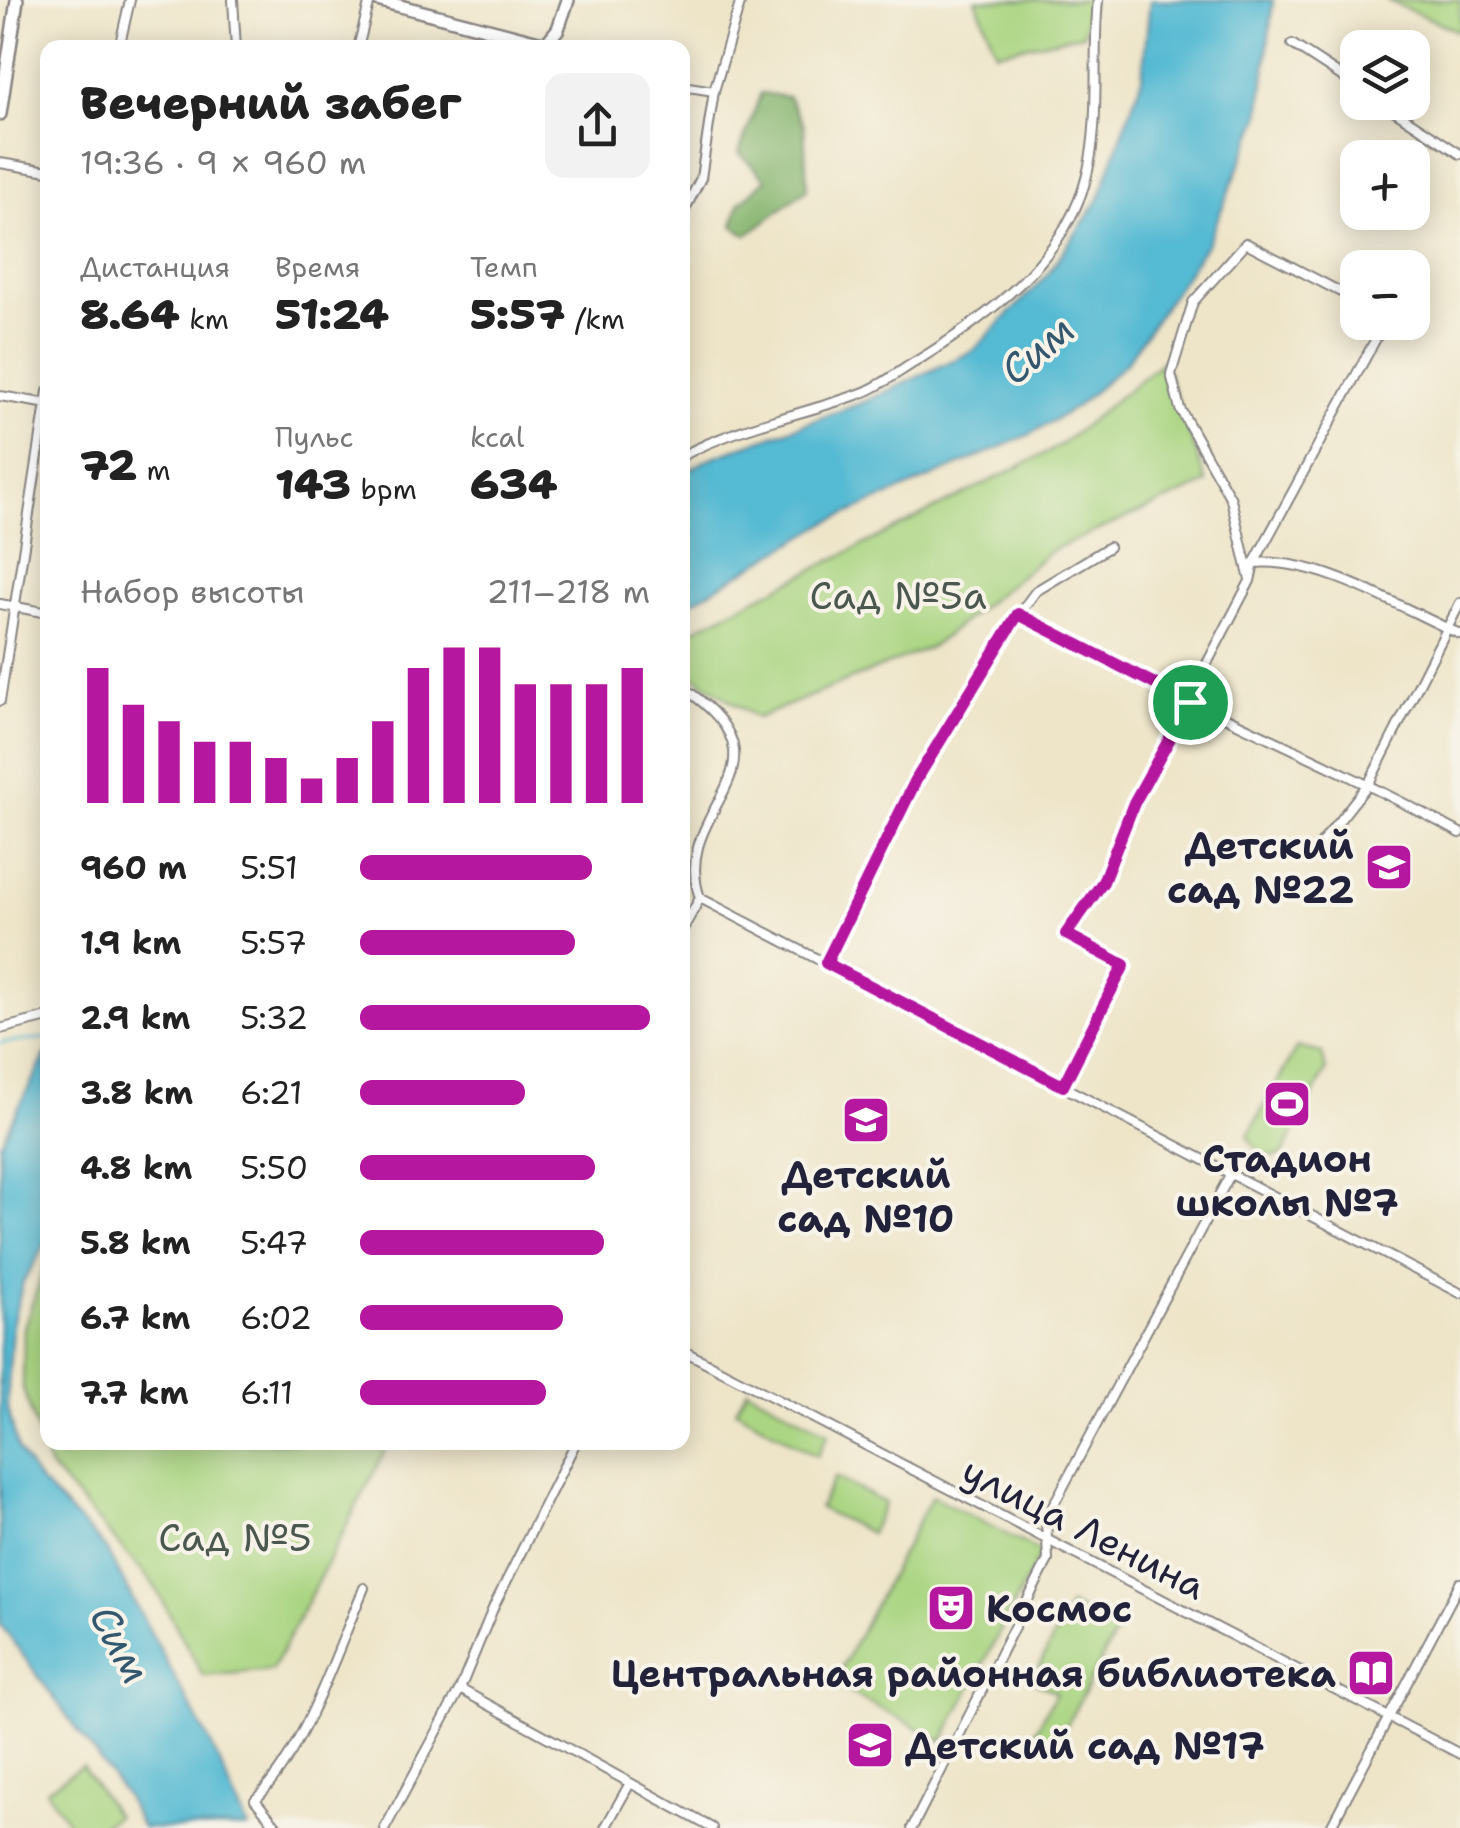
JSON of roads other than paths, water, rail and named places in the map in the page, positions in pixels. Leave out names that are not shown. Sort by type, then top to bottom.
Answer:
[{"type":"main road","points":[[0,114],[17,0]]},
{"type":"main road","points":[[373,0],[523,40]]},
{"type":"main road","points":[[550,40],[568,0]]},
{"type":"street","points":[[121,40],[130,0]]},
{"type":"street","points":[[233,0],[236,40]]},
{"type":"street","points":[[360,40],[373,0]]},
{"type":"street","points":[[690,200],[701,178],[714,91],[741,0]]},
{"type":"street","points":[[690,452],[762,421],[866,392],[975,325],[1046,255],[1078,202],[1087,175],[1096,118],[1098,0]]},
{"type":"street","points":[[1292,44],[1340,75]]},
{"type":"street","points":[[690,87],[714,91]]},
{"type":"street","points":[[1408,120],[1460,154]]},
{"type":"street","points":[[0,163],[40,170]]},
{"type":"street","points":[[1250,581],[1231,499],[1180,409],[1172,374],[1193,302],[1246,242],[1340,292]]},
{"type":"street","points":[[1063,1086],[1124,965],[1066,934],[1103,882],[1134,803],[1190,702],[1250,581],[1254,564],[1377,340]]},
{"type":"street","points":[[0,396],[40,403]]},
{"type":"street","points":[[0,701],[40,442]]},
{"type":"street","points":[[826,963],[916,780],[1018,614],[1036,590],[1109,547]]},
{"type":"street","points":[[1254,564],[1272,562],[1358,585],[1460,634]]},
{"type":"street","points":[[1320,845],[1369,783],[1460,603]]},
{"type":"street","points":[[0,604],[40,612]]},
{"type":"street","points":[[1018,614],[1190,702],[1369,783],[1460,833]]},
{"type":"street","points":[[690,693],[724,720],[736,738],[734,766],[708,819],[698,857],[694,880],[700,898],[1460,1293]]},
{"type":"street","points":[[690,916],[700,898]]},
{"type":"street","points":[[0,1029],[40,1020]]},
{"type":"street","points":[[912,1828],[1048,1560],[1046,1519],[1232,1172]]},
{"type":"street","name":"улица Ленина","points":[[690,1354],[1460,1754]]},
{"type":"street","points":[[385,1828],[463,1692],[494,1606],[572,1450]]},
{"type":"street","points":[[1330,1828],[1460,1583]]},
{"type":"street","points":[[278,1828],[254,1800],[272,1782],[330,1671],[364,1588]]},
{"type":"street","points":[[463,1692],[712,1828]]},
{"type":"street","points":[[605,1828],[628,1785]]},
{"type":"water","name":"Сим","points":[[1150,0],[1273,0],[1260,117],[1208,242],[1126,363],[1076,407],[1029,435],[826,523],[690,603],[690,470],[708,459],[864,402],[973,351],[1047,275],[1099,199],[1142,78]]},
{"type":"water","name":"Сим","points":[[40,1066],[40,1253],[23,1283],[12,1324],[7,1405],[18,1449],[38,1480],[104,1546],[212,1746],[248,1828],[142,1828],[124,1794],[0,1624],[0,1144]]},
{"type":"waterway","points":[[0,1043],[40,1039]]},
{"type":"place","name":"Детский сад №22","points":[[1389,867]]},
{"type":"place","name":"Стадион школы №7","points":[[1287,1104]]},
{"type":"place","name":"Детский сад №10","points":[[866,1120]]},
{"type":"place","name":"Космос","points":[[951,1608]]},
{"type":"place","name":"Центральная районная библиотека","points":[[1371,1673]]},
{"type":"place","name":"Детский сад №17","points":[[870,1745]]},
{"type":"park label","name":"Сад №5а","points":[[898,595]]},
{"type":"park label","name":"Сад №5","points":[[235,1537]]}]
